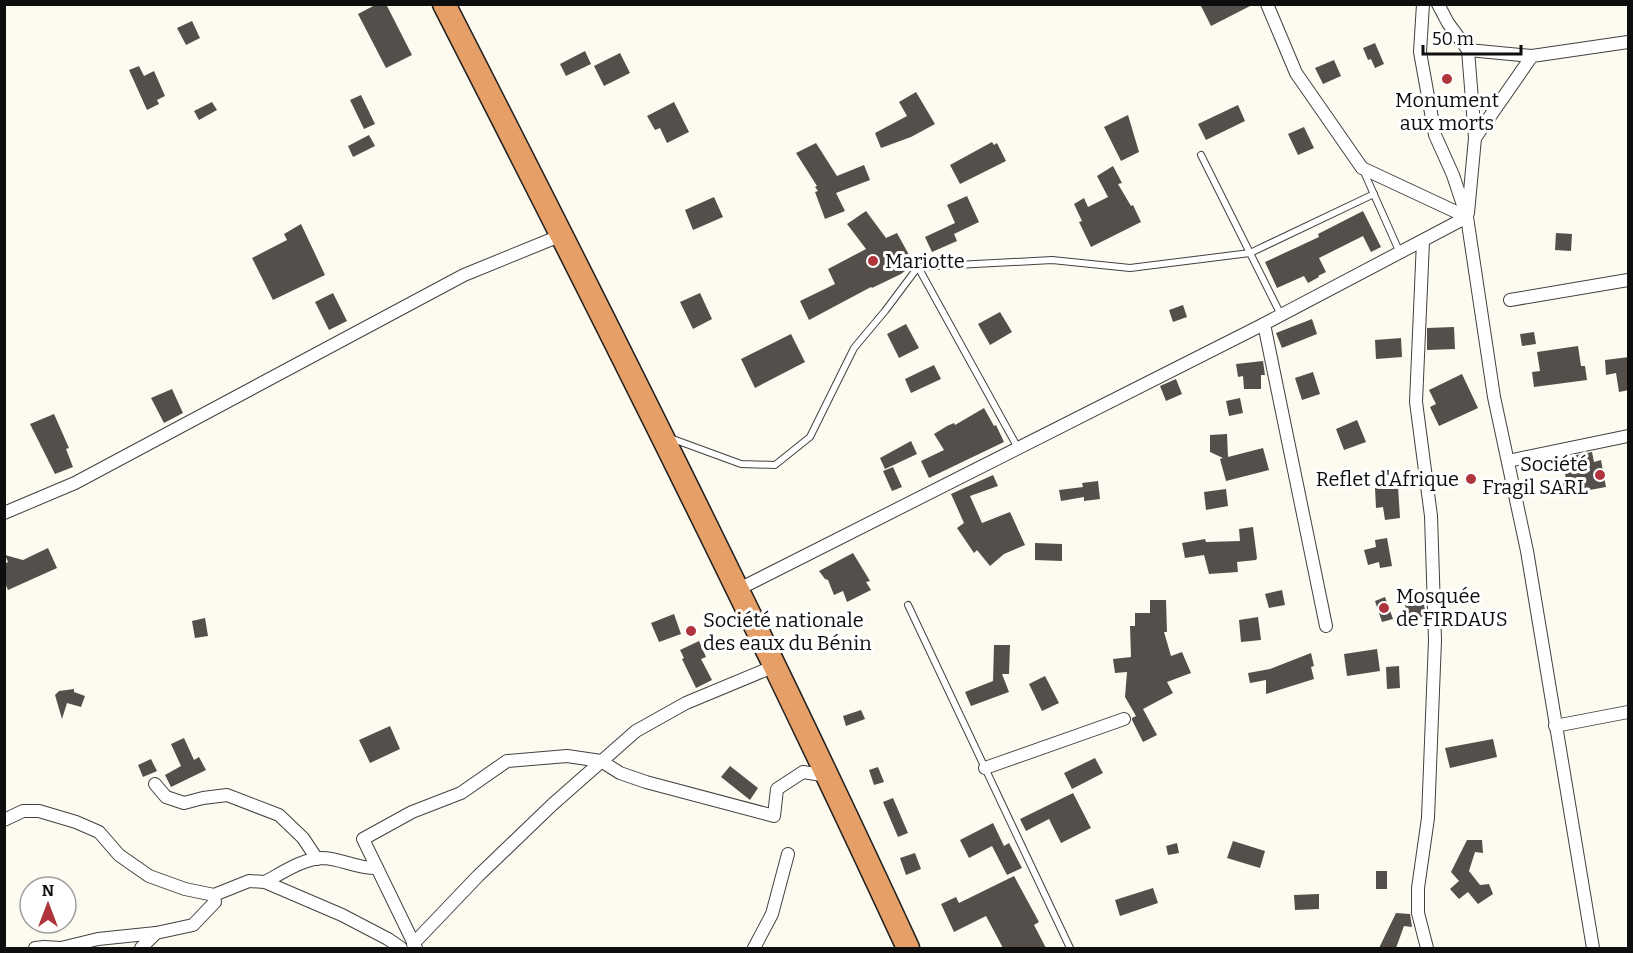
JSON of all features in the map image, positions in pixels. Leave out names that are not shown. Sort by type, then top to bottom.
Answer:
[{"type":"highway","points":[[444,4],[739,589],[908,948]]},
{"type":"street","points":[[1267,4],[1296,73],[1362,168],[1467,217]]},
{"type":"street","points":[[1423,4],[1420,52],[1435,135],[1453,175],[1467,217],[1494,397],[1527,551],[1593,948]]},
{"type":"street","points":[[1438,4],[1448,23],[1468,50],[1475,138],[1467,217]]},
{"type":"street","points":[[1468,50],[1532,56],[1629,42]]},
{"type":"street","points":[[1475,138],[1532,56]]},
{"type":"street","points":[[739,589],[1264,324],[1467,217]]},
{"type":"street","points":[[4,513],[75,483],[464,275],[562,235]]},
{"type":"street","points":[[1423,241],[1416,402],[1431,516],[1435,640],[1428,818],[1418,888],[1418,914],[1427,948]]},
{"type":"street","points":[[1510,300],[1629,280]]},
{"type":"street","points":[[1264,324],[1326,626]]},
{"type":"street","points":[[1508,461],[1629,436]]},
{"type":"street","points":[[410,947],[478,876],[553,804],[636,731],[686,703],[775,666]]},
{"type":"street","points":[[1555,726],[1629,712]]},
{"type":"street","points":[[985,768],[1124,719]]},
{"type":"street","points":[[410,947],[363,839],[412,812],[462,793],[507,761],[567,756],[602,761],[646,783],[774,816],[777,789],[803,772],[828,776]]},
{"type":"street","points":[[155,784],[166,796],[184,803],[227,795],[279,815],[303,838],[317,859]]},
{"type":"street","points":[[4,820],[23,811],[39,811],[76,822],[99,832],[119,855],[149,876],[185,889],[214,895],[249,881],[265,882],[303,897],[328,911],[342,915],[410,947]]},
{"type":"street","points":[[754,948],[772,914],[788,854]]},
{"type":"street","points":[[265,882],[309,860],[323,858],[367,868],[377,868]]},
{"type":"street","points":[[35,948],[61,948],[98,939],[156,933],[193,925],[215,902],[214,895]]},
{"type":"street","points":[[141,948],[156,933]]},
{"type":"lane","points":[[1201,155],[1281,315]]},
{"type":"lane","points":[[1362,168],[1400,253]]},
{"type":"lane","points":[[918,267],[1052,260],[1130,267],[1250,253],[1374,194]]},
{"type":"lane","points":[[662,436],[741,464],[775,465],[810,437],[854,348],[918,267]]},
{"type":"lane","points":[[918,267],[1018,448]]},
{"type":"lane","points":[[908,605],[1070,948]]},
{"type":"building","points":[[377,4],[386,4],[412,55],[386,68],[358,14]]},
{"type":"building","points":[[1200,4],[1254,4],[1211,26]]},
{"type":"building","points":[[192,21],[200,38],[186,45],[177,28]]},
{"type":"building","points":[[1375,43],[1384,64],[1375,68],[1371,59],[1368,60],[1363,48]]},
{"type":"building","points":[[585,51],[591,64],[566,76],[560,64]]},
{"type":"building","points":[[620,53],[630,73],[604,86],[594,66]]},
{"type":"building","points":[[1334,60],[1341,76],[1323,84],[1315,68]]},
{"type":"building","points":[[139,66],[144,76],[154,71],[165,96],[157,100],[159,104],[147,110],[129,70]]},
{"type":"building","points":[[916,92],[935,124],[911,137],[881,148],[875,133],[907,116],[899,102]]},
{"type":"building","points":[[361,95],[375,124],[364,129],[350,100]]},
{"type":"building","points":[[212,102],[217,110],[199,120],[194,111]]},
{"type":"building","points":[[674,102],[689,132],[667,143],[660,128],[655,130],[647,116]]},
{"type":"building","points":[[1238,105],[1245,121],[1206,140],[1198,124]]},
{"type":"building","points":[[1128,115],[1139,152],[1121,161],[1104,127]]},
{"type":"building","points":[[1304,127],[1314,148],[1298,155],[1288,134]]},
{"type":"building","points":[[369,135],[375,146],[353,157],[348,146]]},
{"type":"building","points":[[992,142],[994,145],[997,143],[1006,161],[960,184],[950,165]]},
{"type":"building","points":[[816,143],[837,176],[864,165],[870,180],[836,193],[845,211],[825,219],[815,192],[818,191],[815,187],[817,186],[796,153]]},
{"type":"building","points":[[1113,166],[1122,183],[1118,184],[1131,206],[1133,205],[1141,222],[1091,247],[1079,222],[1082,221],[1074,204],[1084,198],[1088,207],[1108,197],[1097,176]]},
{"type":"building","points":[[967,196],[979,222],[954,234],[957,241],[932,252],[925,237],[955,223],[947,205]]},
{"type":"building","points":[[714,197],[723,217],[693,230],[685,210]]},
{"type":"building","points":[[866,211],[886,238],[897,233],[914,264],[901,274],[809,320],[800,301],[835,284],[828,269],[866,249],[847,224]]},
{"type":"building","points":[[1363,211],[1381,247],[1371,252],[1363,236],[1319,258],[1326,272],[1319,277],[1308,283],[1304,276],[1277,288],[1265,262],[1319,237],[1318,234]]},
{"type":"building","points":[[301,224],[325,275],[273,300],[252,258],[287,240],[284,234]]},
{"type":"building","points":[[1556,233],[1572,234],[1571,251],[1555,250]]},
{"type":"building","points":[[333,293],[347,321],[329,330],[315,302]]},
{"type":"building","points":[[700,293],[712,319],[693,329],[680,302]]},
{"type":"building","points":[[1183,305],[1187,317],[1173,322],[1169,310]]},
{"type":"building","points":[[1000,312],[1012,332],[990,345],[978,324]]},
{"type":"building","points":[[1312,319],[1317,334],[1282,348],[1276,333]]},
{"type":"building","points":[[906,324],[919,348],[899,358],[887,334]]},
{"type":"building","points":[[1454,327],[1455,349],[1427,350],[1427,328]]},
{"type":"building","points":[[1534,332],[1536,344],[1522,346],[1520,334]]},
{"type":"building","points":[[791,334],[805,362],[755,388],[741,359]]},
{"type":"building","points":[[1401,338],[1402,357],[1376,359],[1375,340]]},
{"type":"building","points":[[1578,346],[1581,366],[1585,366],[1587,380],[1534,387],[1532,372],[1540,371],[1537,352]]},
{"type":"building","points":[[1629,357],[1629,390],[1619,392],[1616,373],[1606,375],[1605,360]]},
{"type":"building","points":[[1263,361],[1265,375],[1261,375],[1261,389],[1244,389],[1243,376],[1238,377],[1236,364]]},
{"type":"building","points":[[934,365],[941,379],[911,393],[905,379]]},
{"type":"building","points":[[1313,372],[1320,394],[1302,400],[1295,378]]},
{"type":"building","points":[[1462,374],[1478,408],[1439,426],[1430,407],[1436,404],[1429,390]]},
{"type":"building","points":[[1176,379],[1182,394],[1166,401],[1160,386]]},
{"type":"building","points":[[172,389],[183,413],[164,423],[151,398]]},
{"type":"building","points":[[1240,398],[1243,413],[1229,416],[1226,401]]},
{"type":"building","points":[[984,408],[1004,442],[929,478],[921,461],[944,450],[934,434]]},
{"type":"building","points":[[54,414],[69,448],[66,449],[73,467],[55,474],[30,424]]},
{"type":"building","points":[[1357,420],[1366,442],[1344,450],[1336,429]]},
{"type":"building","points":[[1227,434],[1228,457],[1263,448],[1269,470],[1226,481],[1220,459],[1223,458],[1210,452],[1210,435]]},
{"type":"building","points":[[911,441],[917,454],[885,469],[880,458]]},
{"type":"building","points":[[1592,452],[1594,462],[1601,460],[1606,487],[1562,495],[1560,483],[1566,482],[1565,473],[1569,472],[1567,457]]},
{"type":"building","points":[[893,467],[902,487],[892,491],[883,471]]},
{"type":"building","points":[[993,475],[998,486],[970,496],[982,523],[1010,512],[1025,545],[1004,554],[990,566],[977,550],[974,553],[957,528],[964,523],[951,494]]},
{"type":"building","points":[[1098,481],[1100,499],[1084,501],[1084,497],[1061,501],[1059,490],[1083,487],[1082,483]]},
{"type":"building","points":[[1398,486],[1400,518],[1385,520],[1383,507],[1376,508],[1375,488]]},
{"type":"building","points":[[1226,489],[1228,506],[1206,510],[1204,492]]},
{"type":"building","points":[[1253,527],[1257,558],[1237,562],[1238,572],[1209,574],[1204,555],[1185,558],[1182,543],[1205,539],[1206,542],[1240,541],[1239,529]]},
{"type":"building","points":[[1387,538],[1392,566],[1380,568],[1379,562],[1368,565],[1364,550],[1376,547],[1375,540]]},
{"type":"building","points":[[1035,543],[1062,544],[1062,561],[1035,560]]},
{"type":"building","points":[[48,548],[57,568],[8,590],[4,581],[4,564],[8,562],[5,555],[23,560]]},
{"type":"building","points":[[853,553],[870,581],[866,582],[871,590],[847,602],[843,591],[834,595],[828,580],[819,571]]},
{"type":"building","points":[[1282,590],[1285,605],[1269,608],[1265,594]]},
{"type":"building","points":[[1422,594],[1426,616],[1407,619],[1404,597]]},
{"type":"building","points":[[1385,597],[1393,619],[1382,622],[1375,601]]},
{"type":"building","points":[[1150,600],[1166,600],[1167,632],[1164,632],[1171,656],[1182,652],[1191,673],[1167,682],[1173,693],[1143,709],[1157,735],[1143,742],[1132,720],[1136,716],[1125,697],[1127,672],[1115,673],[1113,659],[1131,657],[1130,626],[1135,626],[1135,613],[1150,613]]},
{"type":"building","points":[[674,614],[681,634],[659,642],[651,623]]},
{"type":"building","points":[[1258,617],[1261,640],[1241,642],[1239,620]]},
{"type":"building","points":[[205,618],[208,636],[195,638],[192,621]]},
{"type":"building","points":[[699,641],[706,657],[701,659],[712,680],[696,688],[680,650]]},
{"type":"building","points":[[994,645],[1010,645],[1009,674],[1002,674],[1009,692],[971,706],[965,692],[993,681]]},
{"type":"building","points":[[1377,649],[1380,671],[1347,676],[1344,654]]},
{"type":"building","points":[[1311,653],[1314,679],[1266,694],[1266,680],[1250,683],[1248,673],[1270,669]]},
{"type":"building","points":[[1399,666],[1400,688],[1387,689],[1386,667]]},
{"type":"building","points":[[1045,676],[1059,703],[1042,711],[1029,684]]},
{"type":"building","points":[[74,689],[74,692],[85,696],[81,707],[67,703],[62,719],[55,695],[59,691]]},
{"type":"building","points":[[861,710],[865,719],[846,726],[843,716]]},
{"type":"building","points":[[390,726],[400,749],[370,763],[359,740]]},
{"type":"building","points":[[184,738],[194,760],[199,757],[206,770],[171,787],[165,775],[181,766],[171,744]]},
{"type":"building","points":[[1493,739],[1497,757],[1450,768],[1445,748]]},
{"type":"building","points":[[1095,758],[1103,773],[1072,789],[1064,773]]},
{"type":"building","points":[[151,759],[157,771],[143,777],[138,765]]},
{"type":"building","points":[[730,766],[758,788],[750,800],[721,777]]},
{"type":"building","points":[[878,767],[884,782],[874,785],[869,770]]},
{"type":"building","points":[[1073,793],[1091,828],[1061,843],[1049,819],[1026,831],[1020,819]]},
{"type":"building","points":[[893,798],[908,833],[898,837],[883,802]]},
{"type":"building","points":[[993,823],[1004,846],[1009,843],[1022,868],[1007,875],[992,846],[969,858],[960,840]]},
{"type":"building","points":[[1467,840],[1482,840],[1483,853],[1475,852],[1469,871],[1480,885],[1489,884],[1493,894],[1478,904],[1468,892],[1459,899],[1450,889],[1459,881],[1451,872]]},
{"type":"building","points":[[1233,841],[1265,851],[1260,868],[1227,858]]},
{"type":"building","points":[[1177,843],[1179,853],[1168,855],[1166,846]]},
{"type":"building","points":[[915,853],[921,869],[906,875],[900,858]]},
{"type":"building","points":[[1376,871],[1387,871],[1387,889],[1376,889]]},
{"type":"building","points":[[1014,876],[1039,922],[1034,925],[1046,948],[1003,948],[986,916],[954,932],[941,904],[956,897],[959,903]]},
{"type":"building","points":[[1153,888],[1158,903],[1120,916],[1115,900]]},
{"type":"building","points":[[1319,894],[1319,909],[1295,910],[1294,895]]},
{"type":"building","points":[[1396,913],[1410,914],[1412,927],[1404,926],[1396,948],[1379,948]]},
{"type":"place","name":"Monument aux morts","points":[[1447,79]]},
{"type":"place","name":"Mariotte","points":[[873,261]]},
{"type":"place","name":"Société Fragil SARL","points":[[1600,475]]},
{"type":"place","name":"Reflet d'Afrique","points":[[1471,479]]},
{"type":"place","name":"Mosquée de FIRDAUS","points":[[1384,608]]},
{"type":"place","name":"Société nationale des eaux du Bénin","points":[[691,631]]}]
